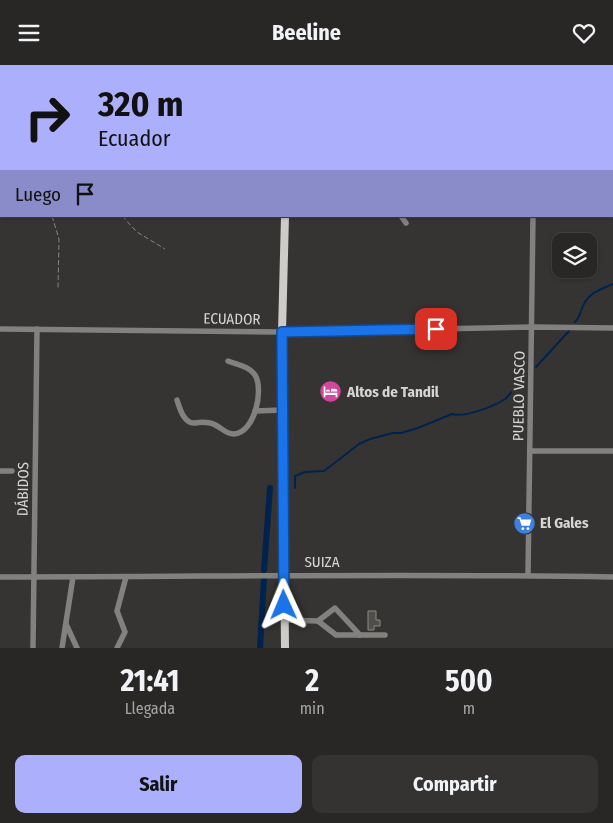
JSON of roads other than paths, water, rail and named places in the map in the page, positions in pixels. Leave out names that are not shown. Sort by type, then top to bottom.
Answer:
[{"type":"main road","points":[[285,217],[282,410],[285,648]]},
{"type":"street","points":[[402,217],[406,223]]},
{"type":"street","name":"PUEBLO VASCO","points":[[528,575],[533,217]]},
{"type":"street","name":"ECUADOR","points":[[0,329],[282,332],[532,327],[613,328]]},
{"type":"street","name":"DÁBIDOS","points":[[33,648],[37,329]]},
{"type":"street","points":[[177,400],[184,417],[193,423],[214,424],[225,432],[232,434],[244,431],[249,426],[256,411],[258,381],[251,370],[228,361]]},
{"type":"street","points":[[256,411],[282,410]]},
{"type":"street","points":[[530,451],[613,451]]},
{"type":"street","points":[[0,471],[12,471]]},
{"type":"street","name":"SUIZA","points":[[0,577],[284,574],[613,577]]},
{"type":"street","points":[[62,648],[73,577]]},
{"type":"street","points":[[116,648],[125,631],[117,611],[126,577]]},
{"type":"street","points":[[318,621],[335,609],[360,635]]},
{"type":"street","points":[[284,620],[318,621],[336,635],[385,635]]},
{"type":"street","points":[[65,623],[77,648]]},
{"type":"waterway","points":[[575,322],[587,300],[597,291],[613,284]]},
{"type":"waterway","points":[[536,367],[569,331]]},
{"type":"waterway","points":[[295,488],[295,476],[305,472],[324,471],[359,444],[370,439],[418,428],[452,414],[471,413],[494,405],[508,397],[522,377]]},
{"type":"waterway","points":[[264,570],[270,488]]},
{"type":"waterway","points":[[260,648],[264,579]]},
{"type":"place","name":"Altos de Tandil","points":[[331,392]]},
{"type":"place","name":"El Gales","points":[[524,523]]}]
